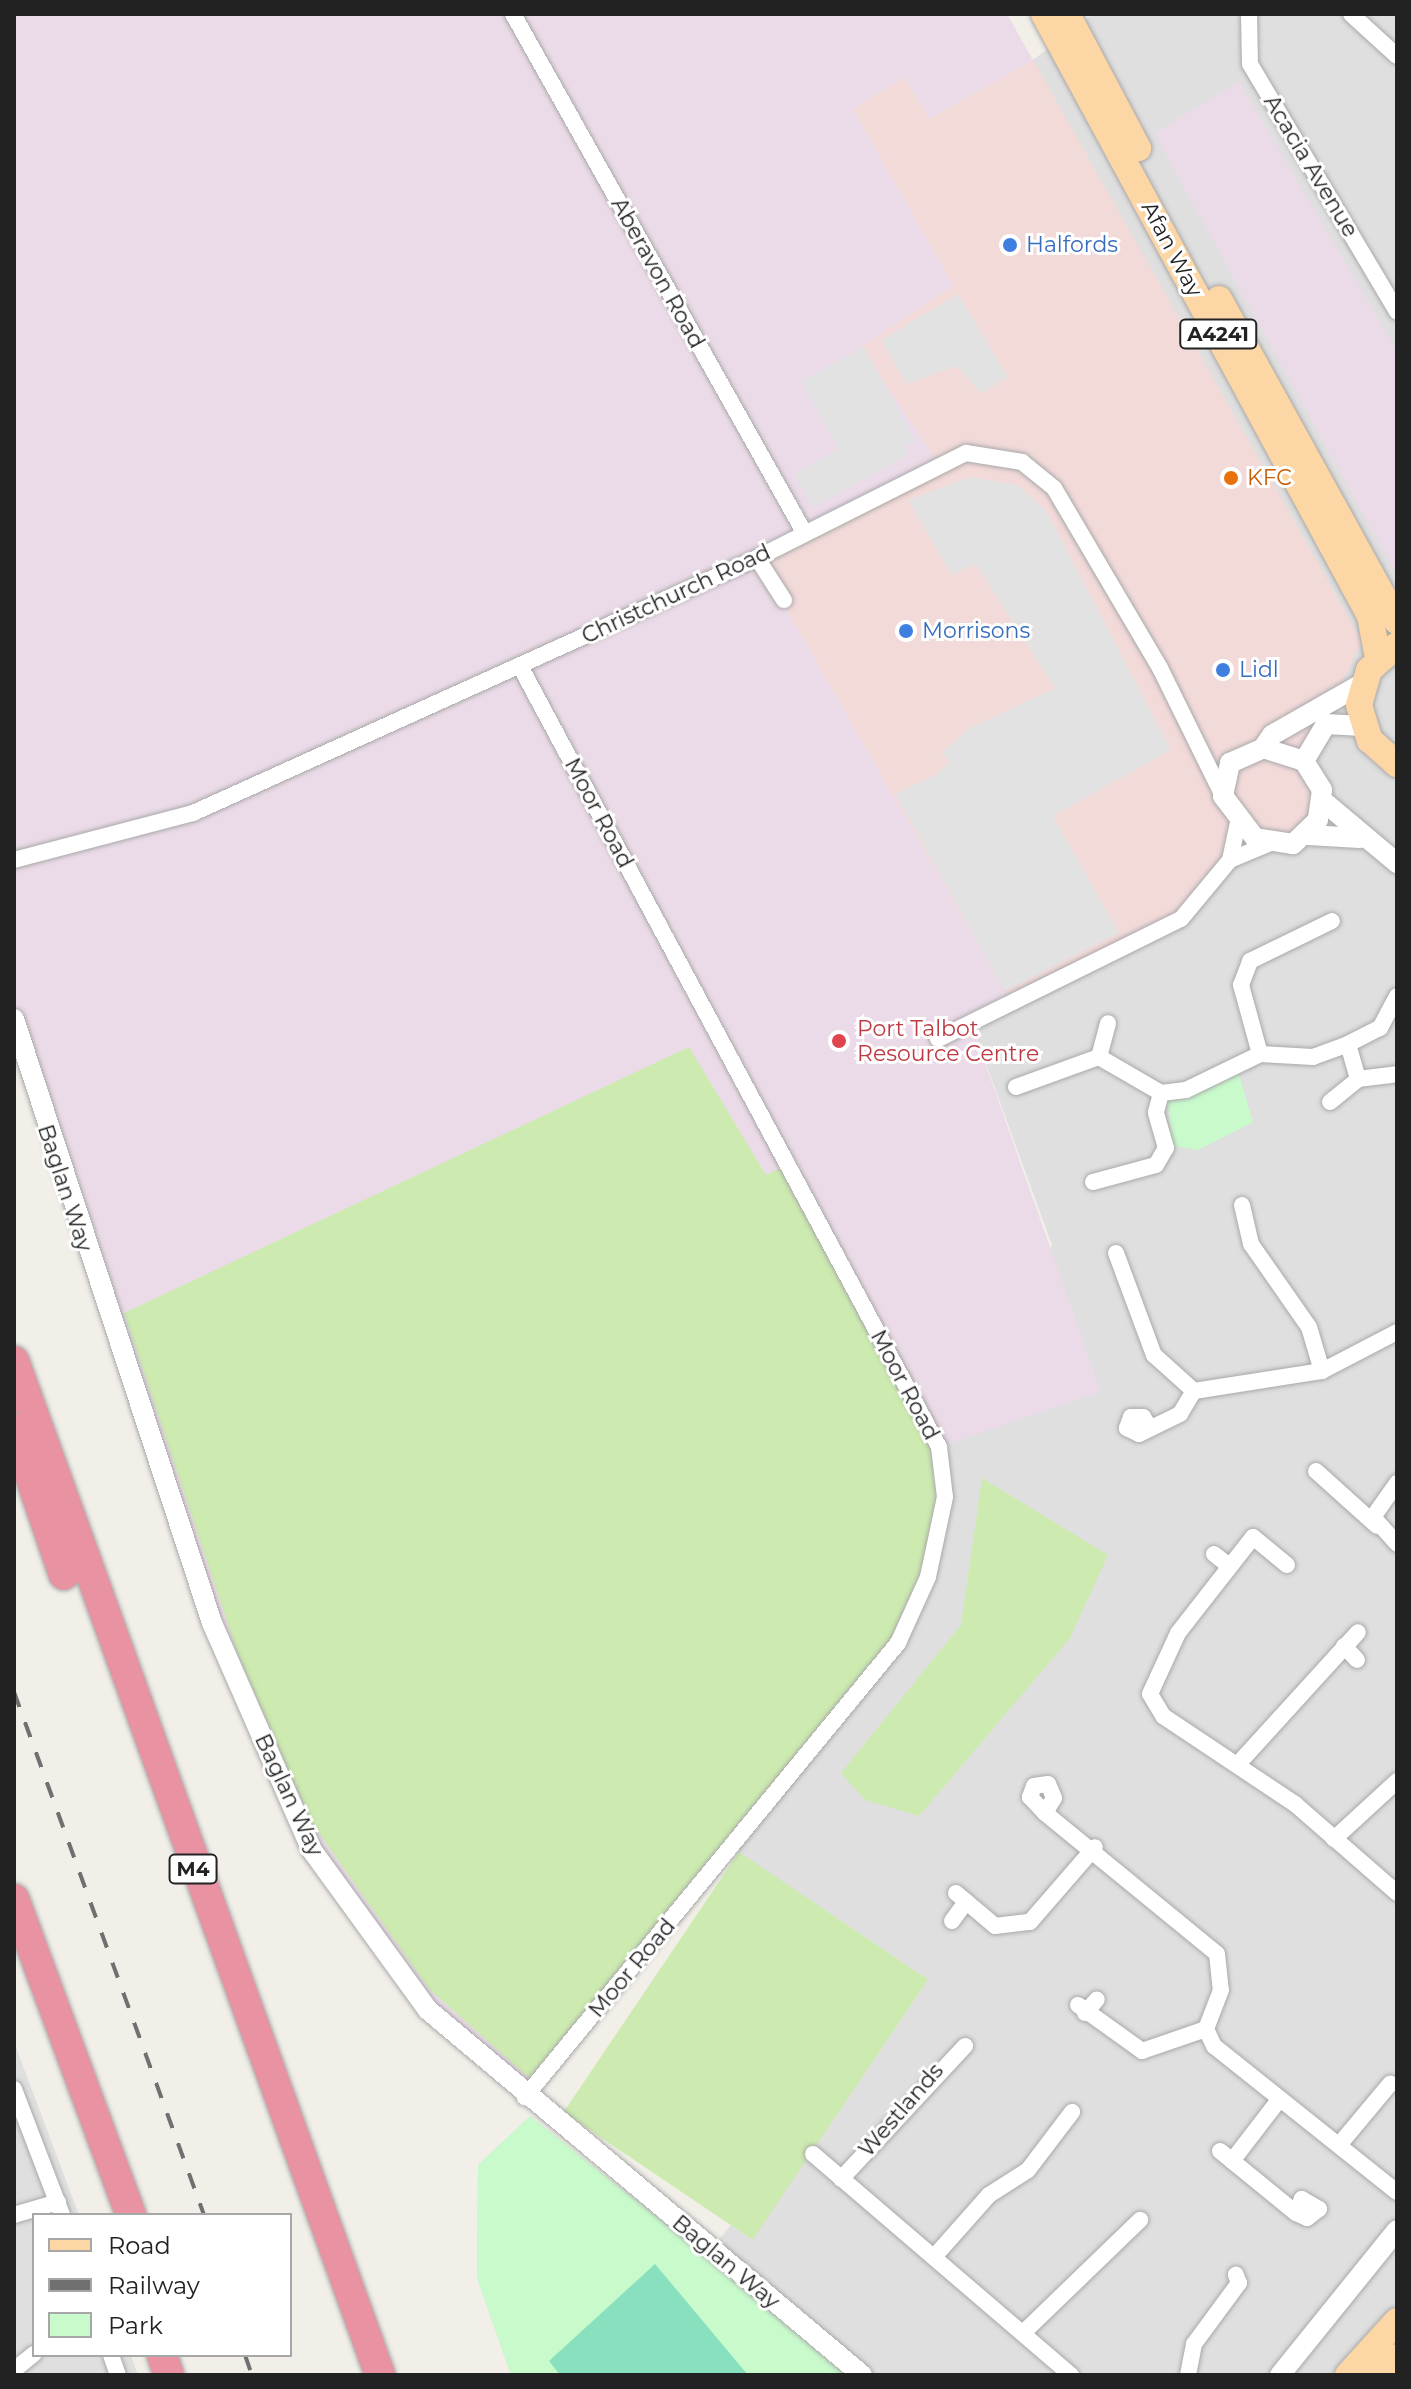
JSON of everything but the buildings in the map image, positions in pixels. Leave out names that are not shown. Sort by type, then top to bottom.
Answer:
[{"type":"highway","name":"M4","points":[[14,1361],[380,2375]]},
{"type":"highway","name":"M4","points":[[14,1429],[363,2375]]},
{"type":"highway","points":[[14,1899],[130,2213]]},
{"type":"highway","points":[[14,1952],[110,2213]]},
{"type":"main road","name":"Afan Way","points":[[1044,14],[1387,652]]},
{"type":"main road","name":"Afan Way","points":[[1067,14],[1397,621]]},
{"type":"main road","name":"A4241","points":[[1363,683],[1387,652]]},
{"type":"main road","points":[[1363,683],[1363,726],[1397,764]]},
{"type":"main road","points":[[1348,2375],[1397,2321]]},
{"type":"main road","points":[[1379,2375],[1397,2357]]},
{"type":"street","name":"Aberavon Road","points":[[513,14],[804,532]]},
{"type":"street","name":"Acacia Avenue","points":[[1249,14],[1244,39],[1250,64],[1397,312]]},
{"type":"street","points":[[1351,14],[1397,56]]},
{"type":"street","name":"Christchurch Road","points":[[14,860],[193,813],[757,558],[956,455],[1022,462],[1064,503],[1200,743],[1223,796]]},
{"type":"street","points":[[757,558],[784,600]]},
{"type":"street","name":"Moor Road","points":[[520,666],[939,1447],[945,1497],[928,1577],[898,1643],[525,2097]]},
{"type":"street","points":[[1263,748],[1272,735],[1363,683]]},
{"type":"street","points":[[1304,761],[1326,724],[1363,726]]},
{"type":"street","points":[[1200,743],[1224,757],[1263,748],[1304,761],[1323,801],[1360,838],[1397,863]]},
{"type":"street","points":[[1237,756],[1226,771],[1223,796],[1238,822],[1268,844]]},
{"type":"street","points":[[1308,835],[1323,801]]},
{"type":"street","points":[[1230,860],[1238,822]]},
{"type":"street","points":[[938,1039],[1181,919],[1230,860],[1268,844],[1308,835],[1360,838]]},
{"type":"street","points":[[1260,1054],[1241,985],[1250,961],[1332,921]]},
{"type":"street","points":[[1099,1057],[1161,1093],[1186,1090],[1260,1054],[1313,1057],[1348,1044],[1380,1028],[1397,996]]},
{"type":"street","name":"Baglan Way","points":[[14,1019],[61,1180],[212,1623],[311,1849],[428,2010],[525,2097],[862,2375]]},
{"type":"street","points":[[1099,1057],[1108,1023]]},
{"type":"street","points":[[1348,1044],[1358,1079]]},
{"type":"street","points":[[1016,1087],[1099,1057]]},
{"type":"street","points":[[1330,1102],[1358,1079],[1397,1074]]},
{"type":"street","points":[[1093,1182],[1156,1165],[1166,1148],[1156,1112],[1161,1093]]},
{"type":"street","points":[[1242,1205],[1251,1244],[1309,1327],[1322,1371]]},
{"type":"street","points":[[1116,1253],[1154,1355],[1194,1391]]},
{"type":"street","points":[[1150,1428],[1180,1414],[1194,1391],[1322,1371],[1397,1332]]},
{"type":"street","points":[[1316,1471],[1397,1544]]},
{"type":"street","points":[[1377,1526],[1375,1510],[1397,1483]]},
{"type":"street","points":[[1287,1565],[1253,1537],[1228,1565],[1157,1668],[1150,1694],[1163,1716],[1238,1764],[1397,1893]]},
{"type":"street","points":[[1214,1554],[1228,1565]]},
{"type":"street","points":[[1238,1764],[1358,1632]]},
{"type":"street","points":[[1344,1646],[1357,1660]]},
{"type":"street","points":[[1334,1839],[1397,1781]]},
{"type":"street","points":[[1045,1813],[1095,1847],[1217,1954],[1221,1990],[1206,2029],[1214,2046],[1397,2192]]},
{"type":"street","points":[[952,1921],[961,1898],[995,1926],[1030,1922],[1095,1847]]},
{"type":"street","points":[[1097,1999],[1082,2009],[1142,2051],[1206,2029]]},
{"type":"street","name":"Westlands","points":[[841,2179],[965,2046]]},
{"type":"street","points":[[1339,2145],[1390,2084]]},
{"type":"street","points":[[14,2089],[60,2208],[14,2215]]},
{"type":"street","points":[[1279,2100],[1226,2156],[1296,2213]]},
{"type":"street","points":[[934,2257],[989,2195],[1028,2170],[1072,2112]]},
{"type":"street","points":[[813,2154],[1071,2375]]},
{"type":"street","points":[[1023,2333],[1140,2220]]},
{"type":"street","points":[[1280,2375],[1397,2230]]},
{"type":"street","points":[[1188,2375],[1194,2344],[1239,2283],[1236,2275]]},
{"type":"shaded area","points":[[14,14],[1007,14],[1033,60],[929,119],[904,77],[853,109],[953,286],[861,347],[938,463],[757,558],[1005,991],[1009,1001],[970,1020],[1101,1392],[939,1447],[525,2097],[428,2010],[311,1849],[212,1623],[14,1019]]},
{"type":"shaded area","points":[[1093,14],[1397,14],[1397,2375],[511,2375],[477,2278],[478,2165],[530,2116],[706,2256],[926,1981],[733,1848],[1052,1245],[970,1020],[953,286],[853,109],[929,119],[1033,60]]},
{"type":"shaded area","points":[[1033,60],[1362,641],[1304,760],[1323,801],[1308,835],[1231,860],[1181,919],[1009,1001],[757,558],[764,302],[953,287],[853,109],[904,77],[929,119]]},
{"type":"shaded area","points":[[1239,82],[1397,351],[1397,575],[1154,133]]},
{"type":"shaded area","points":[[958,294],[1008,377],[981,393],[956,366],[907,384],[881,340]]},
{"type":"shaded area","points":[[864,347],[915,440],[905,446],[909,455],[813,507],[794,474],[838,449],[801,381]]},
{"type":"shaded area","points":[[971,477],[1017,485],[1045,509],[1171,750],[1053,816],[1119,933],[1005,991],[895,794],[937,774],[950,760],[941,753],[970,728],[1055,688],[976,564],[952,575],[908,500]]},
{"type":"shaded area","points":[[14,2042],[78,2213],[32,2213],[32,2357],[132,2357],[138,2375],[14,2375]]},
{"type":"green space","points":[[689,1047],[766,1175],[787,1165],[939,1447],[944,1482],[910,1624],[536,2084],[430,1990],[311,1822],[239,1657],[124,1313]]},
{"type":"green space","points":[[1238,1072],[1253,1122],[1198,1150],[1173,1146],[1167,1098]]},
{"type":"green space","points":[[982,1478],[1108,1555],[1070,1638],[919,1816],[865,1800],[841,1773],[961,1625]]},
{"type":"green space","points":[[739,1852],[928,1979],[752,2240],[563,2112]]},
{"type":"green space","points":[[530,2116],[706,2256],[847,2375],[511,2375],[477,2278],[478,2165]]},
{"type":"green space","points":[[655,2264],[748,2375],[560,2375],[549,2361]]},
{"type":"railway","points":[[14,1692],[203,2213]]},
{"type":"railway","points":[[246,2357],[252,2375]]},
{"type":"place","name":"Halfords","points":[[1010,245]]},
{"type":"place","name":"KFC","points":[[1231,478]]},
{"type":"place","name":"Morrisons","points":[[906,631]]},
{"type":"place","name":"Lidl","points":[[1223,670]]},
{"type":"place","name":"Port Talbot Resource Centre","points":[[839,1041]]}]
